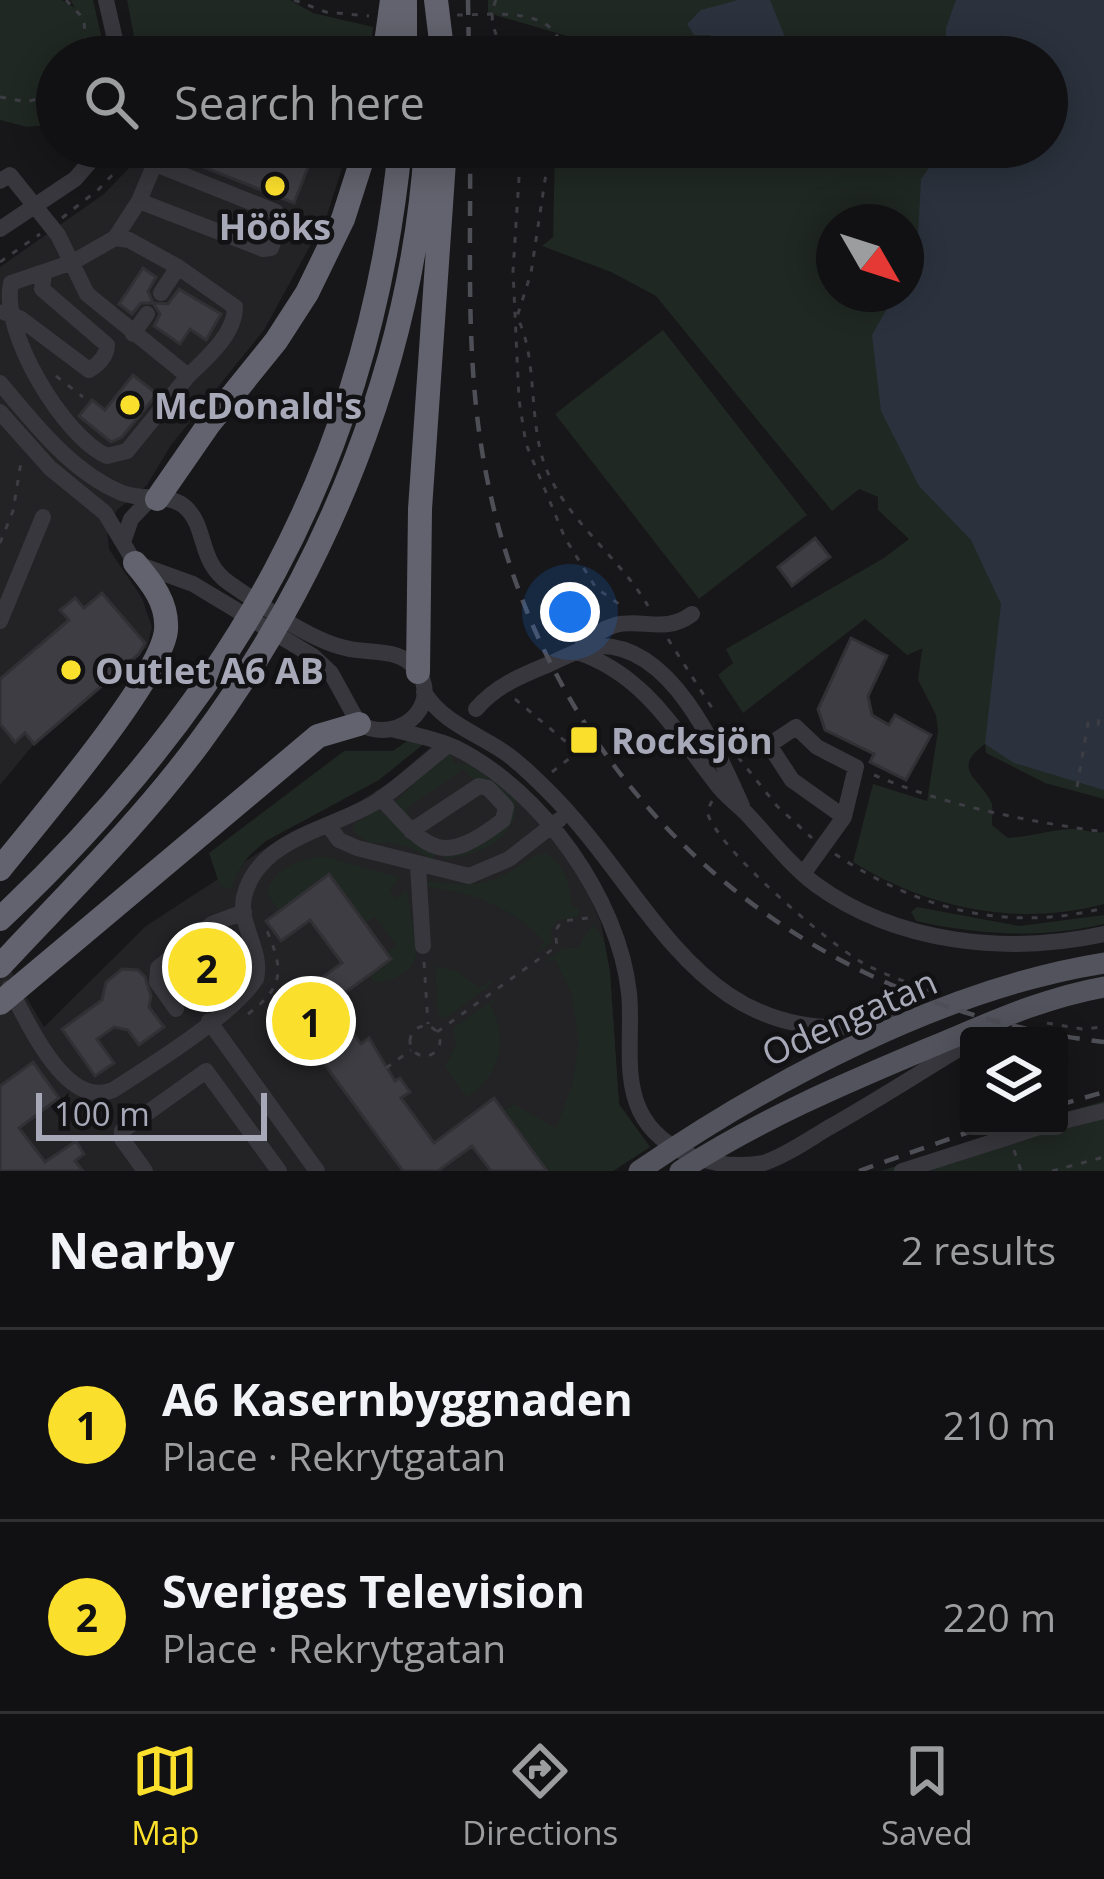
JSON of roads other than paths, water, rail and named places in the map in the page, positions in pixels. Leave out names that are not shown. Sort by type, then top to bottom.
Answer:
[{"type":"highway","points":[[387,36],[392,0]]},
{"type":"highway","points":[[404,36],[405,0]]},
{"type":"highway","points":[[433,36],[434,0]]},
{"type":"highway","points":[[434,0],[440,36]]},
{"type":"highway","points":[[153,499],[276,341],[307,293],[343,219],[359,168]]},
{"type":"highway","points":[[0,919],[86,835],[163,747],[233,646],[278,567],[323,468],[360,362],[389,235],[397,168]]},
{"type":"highway","points":[[0,969],[198,746],[245,677],[306,571],[346,484],[383,378],[412,255],[423,168]]},
{"type":"highway","points":[[421,682],[420,509],[444,168]]},
{"type":"highway","points":[[0,869],[88,758],[160,650],[166,628],[163,604],[129,553]]},
{"type":"highway","points":[[0,1003],[317,736],[359,724]]},
{"type":"main road","name":"Odengatan","points":[[639,1170],[770,1088],[929,1016],[982,995],[1104,963]]},
{"type":"main road","name":"Odengatan","points":[[680,1171],[732,1137],[832,1089],[1036,1003],[1104,987]]},
{"type":"street","points":[[106,0],[114,36]]},
{"type":"street","points":[[0,233],[84,168]]},
{"type":"street","points":[[115,238],[129,240],[178,267],[236,307],[236,316],[223,338],[127,451],[107,456],[80,439],[25,379],[7,342],[3,297],[11,284],[73,262],[115,238],[153,168]]},
{"type":"street","points":[[139,201],[263,249],[271,248],[280,221],[276,212],[167,168]]},
{"type":"street","points":[[4,172],[50,226],[87,294],[188,376]]},
{"type":"street","points":[[161,293],[178,267]]},
{"type":"street","points":[[4,312],[21,319],[88,370],[95,367],[107,345],[42,289],[44,274]]},
{"type":"street","points":[[133,334],[147,314]]},
{"type":"street","points":[[0,383],[83,470],[124,494],[167,499],[187,508],[195,518],[207,561],[226,592]]},
{"type":"street","points":[[0,412],[50,468],[105,513],[129,553],[193,584],[226,592],[318,649],[359,724],[372,731],[394,730],[460,749],[524,798],[551,826],[589,879],[610,920],[629,991],[631,1072],[640,1111],[656,1134],[692,1159],[724,1168],[765,1163],[960,1048]]},
{"type":"street","points":[[129,553],[131,519],[153,499]]},
{"type":"street","points":[[0,621],[43,517]]},
{"type":"street","points":[[577,652],[614,624],[680,623],[692,614]]},
{"type":"street","points":[[476,709],[505,683],[596,646],[652,662],[690,709],[745,812]]},
{"type":"street","points":[[318,649],[392,654],[421,682],[447,718],[508,754],[570,812],[673,950],[696,972],[743,1003],[770,1016],[834,1027],[869,1027],[929,1016]]},
{"type":"street","points":[[577,652],[618,669],[649,695],[722,791],[818,886],[875,916],[946,938],[1027,946],[1104,934]]},
{"type":"street","points":[[394,730],[417,714],[421,682]]},
{"type":"street","points":[[803,874],[844,818],[856,767],[817,747],[796,727],[769,745],[792,780],[844,818]]},
{"type":"street","points":[[0,969],[62,1074],[78,1088],[101,1095],[209,1021],[256,979],[256,950],[244,897],[252,878],[277,850],[381,798],[442,750]]},
{"type":"street","points":[[381,798],[412,831],[427,843],[454,849],[503,820],[506,807],[488,788],[479,786],[412,831]]},
{"type":"street","points":[[328,825],[339,840],[357,848],[469,876],[509,859],[570,812]]},
{"type":"street","points":[[418,866],[424,946]]},
{"type":"street","points":[[176,1010],[158,982],[158,968],[212,924],[244,912]]},
{"type":"street","points":[[996,1027],[1036,1003]]},
{"type":"street","points":[[209,1021],[317,1171]]},
{"type":"street","points":[[145,1171],[122,1139],[122,1131],[206,1071],[279,1171]]},
{"type":"street","points":[[1068,1120],[1104,1111]]},
{"type":"street","points":[[250,1131],[275,1112]]},
{"type":"street","points":[[902,1171],[1013,1135]]},
{"type":"railway","points":[[468,0],[469,36]]},
{"type":"railway","points":[[470,168],[476,402],[507,557],[552,665],[612,763],[687,848],[775,920],[875,977],[985,1018],[1104,1042]]},
{"type":"railway","points":[[1068,1102],[1104,1092]]},
{"type":"railway","points":[[859,1171],[961,1135]]},
{"type":"place","name":"Hööks","points":[[275,186]]},
{"type":"place","name":"McDonald's","points":[[130,405]]},
{"type":"place","name":"Outlet A6 AB","points":[[71,670]]},
{"type":"place","name":"Rocksjön","points":[[584,740]]},
{"type":"place","name":"Sveriges Television","points":[[207,967]]},
{"type":"place","name":"A6 Kasernbyggnaden","points":[[311,1021]]}]
